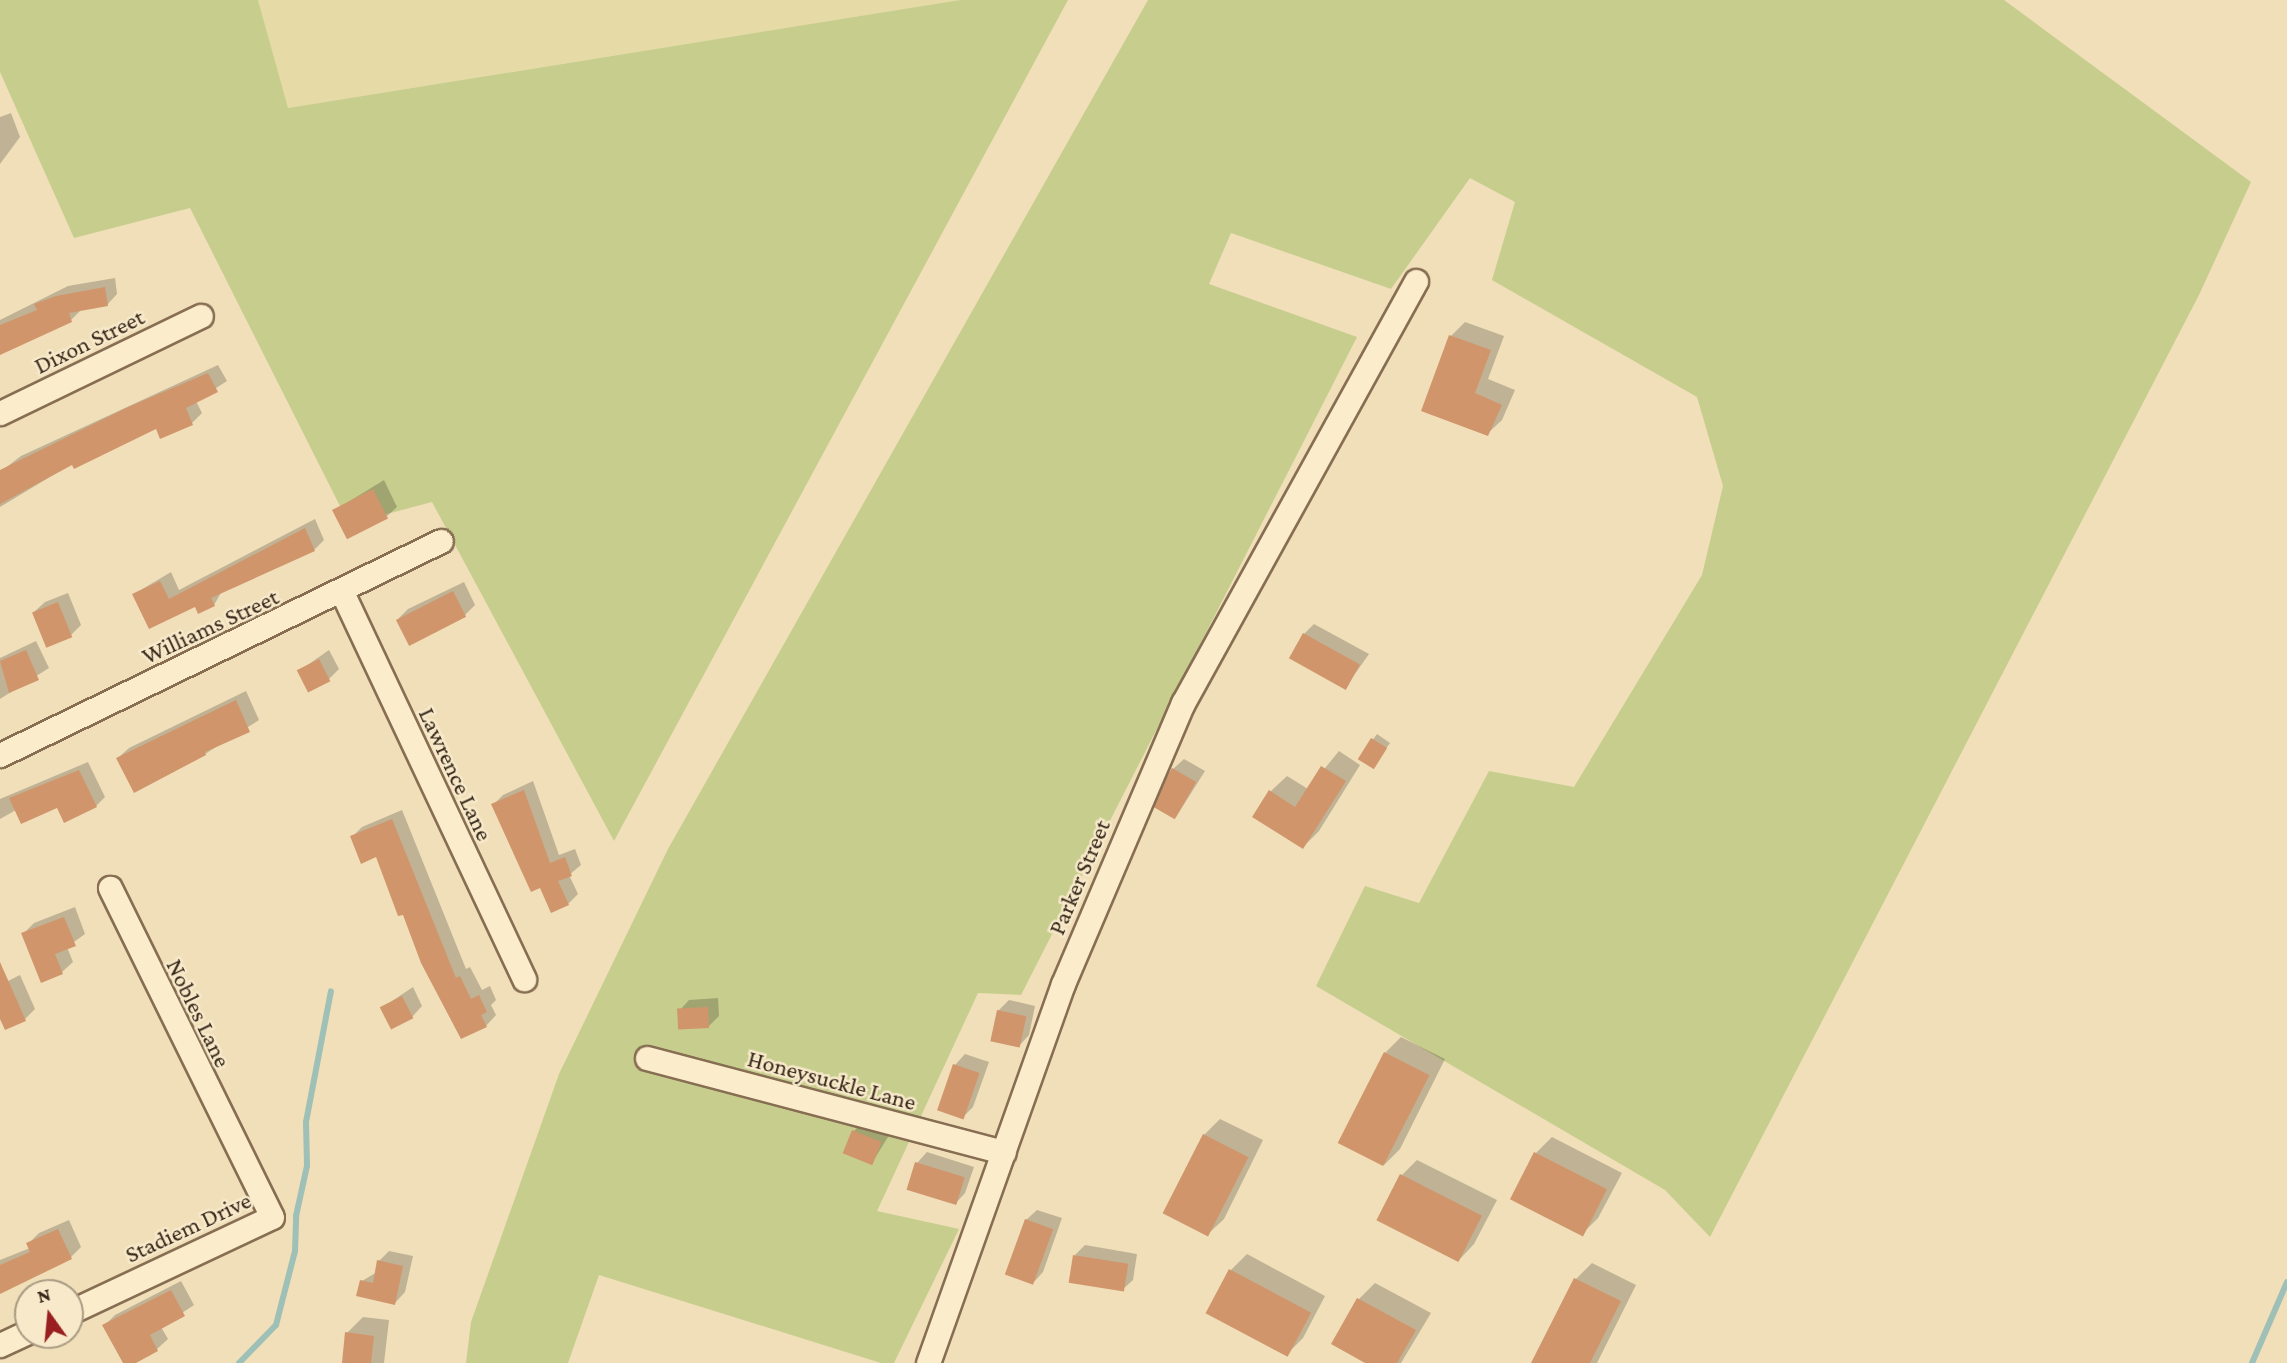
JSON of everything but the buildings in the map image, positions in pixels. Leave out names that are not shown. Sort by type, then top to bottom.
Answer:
[{"type":"street","name":"Parker Street","points":[[928,1363],[1063,984],[1178,715],[1416,281]]},
{"type":"street","name":"Dixon Street","points":[[0,413],[201,317]]},
{"type":"street","name":"Williams Street","points":[[0,755],[342,592],[441,541]]},
{"type":"street","name":"Lawrence Lane","points":[[342,592],[524,979]]},
{"type":"street","name":"Nobles Lane","points":[[110,888],[243,1160]]},
{"type":"street","name":"Honeysuckle Lane","points":[[647,1058],[1004,1152]]},
{"type":"street","name":"Stadiem Drive","points":[[84,1305],[272,1217],[243,1160]]},
{"type":"shaded area","points":[[258,0],[960,0],[287,108]]},
{"type":"green space","points":[[0,0],[258,0],[288,108],[960,0],[1068,0],[614,841],[432,502],[349,524],[190,208],[74,238],[0,72]]},
{"type":"green space","points":[[1148,0],[2004,0],[2251,182],[2199,295],[1710,1237],[1665,1190],[1316,986],[1365,886],[1419,903],[1489,771],[1574,787],[1702,575],[1723,486],[1697,397],[1492,280],[1515,202],[1470,178],[1391,289],[1231,233],[1209,284],[1357,337],[1021,995],[978,993],[877,1211],[959,1229],[894,1363],[881,1363],[599,1275],[568,1363],[466,1363],[471,1322],[559,1074],[668,849]]},
{"type":"waterway","points":[[239,1363],[276,1325],[295,1251],[296,1216],[307,1166],[306,1122],[331,991]]},
{"type":"waterway","points":[[2252,1363],[2287,1282]]}]
